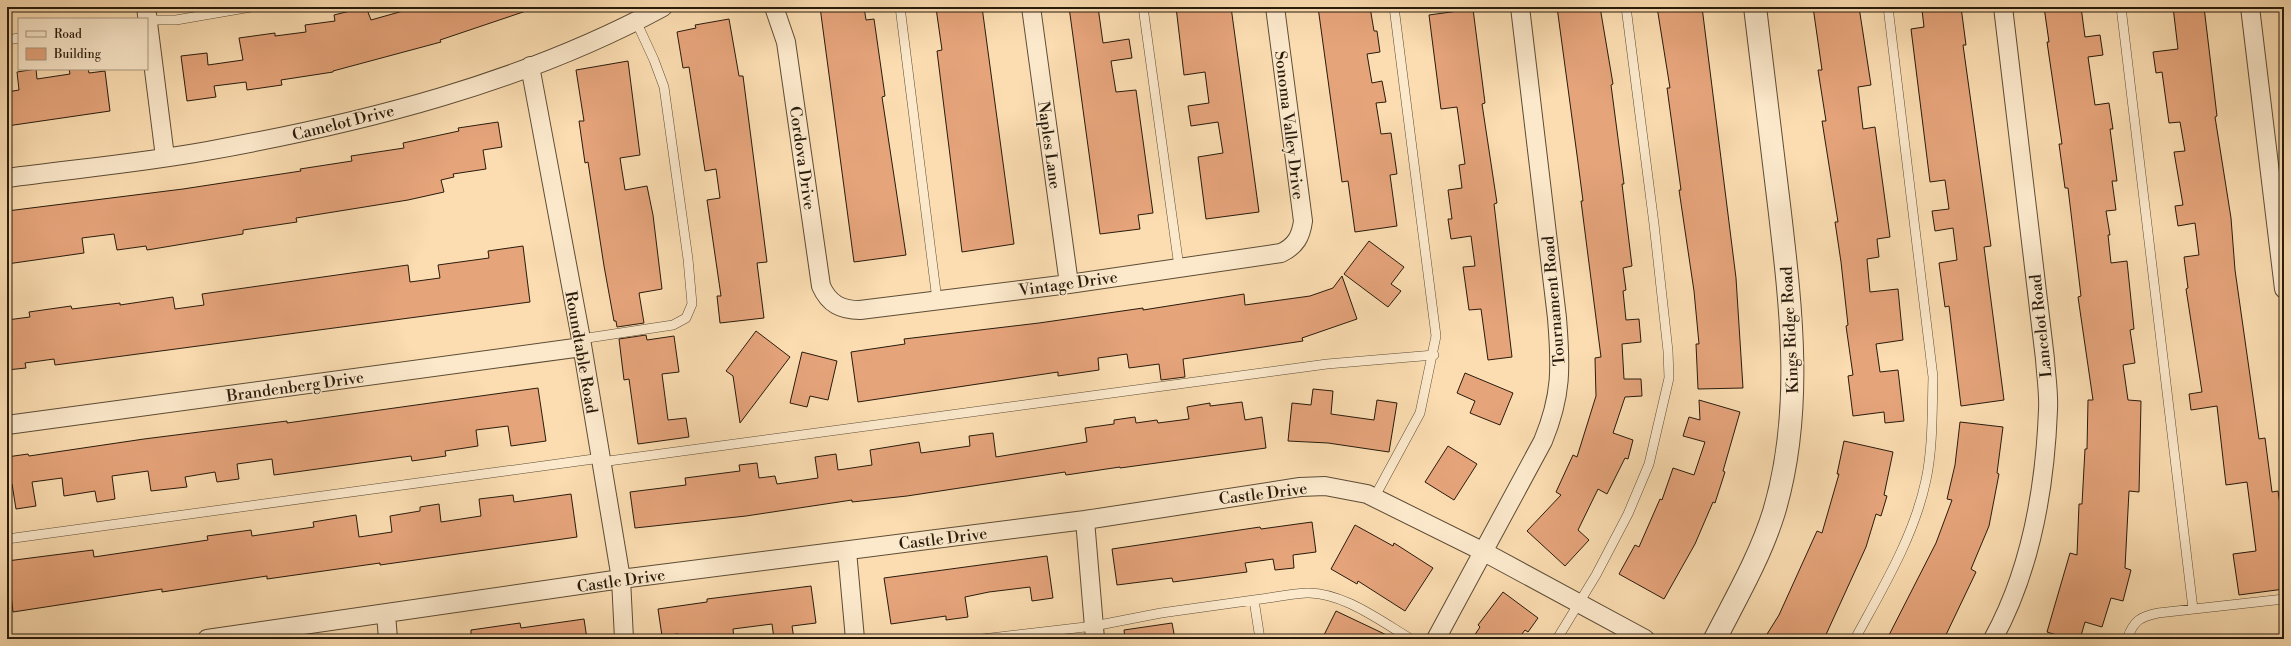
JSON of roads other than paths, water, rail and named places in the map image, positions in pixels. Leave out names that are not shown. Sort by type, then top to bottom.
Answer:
[{"type":"street","points":[[146,7],[147,18]]},
{"type":"street","name":"Camelot Drive","points":[[7,178],[165,157],[294,134],[414,105],[530,66],[636,21],[663,7]]},
{"type":"street","name":"Cordova Drive","points":[[774,7],[786,42],[821,286],[825,296],[836,305]]},
{"type":"street","name":"Naples Lane","points":[[1031,7],[1069,284]]},
{"type":"street","name":"Sonoma Valley Drive","points":[[1275,7],[1303,221],[1301,237],[1296,241]]},
{"type":"street","name":"Tournament Road","points":[[1436,639],[1543,441],[1553,418],[1559,393],[1560,357],[1557,318],[1520,7]]},
{"type":"street","name":"Kings Ridge Road","points":[[1714,639],[1761,548],[1774,512],[1784,469],[1794,389],[1791,303],[1755,7]]},
{"type":"street","name":"Lancelot Road","points":[[1993,639],[2016,586],[2033,530],[2043,476],[2048,409],[2045,359],[2003,7]]},
{"type":"street","points":[[2250,7],[2284,289]]},
{"type":"street","points":[[148,28],[165,157]]},
{"type":"street","name":"Roundtable Road","points":[[530,66],[581,343],[621,579],[624,639]]},
{"type":"street","name":"Vintage Drive","points":[[836,305],[843,309],[860,310],[1069,284],[1281,253],[1288,250],[1296,241]]},
{"type":"street","name":"Brandenberg Drive","points":[[7,425],[581,343]]},
{"type":"street","name":"Castle Drive","points":[[207,639],[621,579],[1085,520],[1300,487],[1346,489],[1374,498],[1484,552],[1645,639]]},
{"type":"street","points":[[1085,520],[1094,632]]},
{"type":"street","points":[[847,551],[855,639]]},
{"type":"street","points":[[386,614],[388,639]]},
{"type":"lane","points":[[148,20],[176,20],[251,7]]},
{"type":"lane","points":[[900,7],[937,300]]},
{"type":"lane","points":[[1143,7],[1179,267]]},
{"type":"lane","points":[[1374,498],[1420,413],[1434,355],[1436,336],[1394,7]]},
{"type":"lane","points":[[1556,639],[1596,575],[1628,514],[1649,464],[1669,378],[1668,350],[1654,224],[1626,7]]},
{"type":"lane","points":[[1855,639],[1894,568],[1914,518],[1926,481],[1932,427],[1933,377],[1888,7]]},
{"type":"lane","points":[[2122,7],[2194,609]]},
{"type":"lane","points":[[581,343],[673,325],[686,318],[692,304],[688,259],[664,87],[654,60],[636,21]]},
{"type":"lane","points":[[7,40],[18,38]]},
{"type":"lane","points":[[7,539],[1327,364],[1434,355]]},
{"type":"lane","points":[[982,639],[1094,632],[1254,600],[1307,593],[1328,595],[1346,602],[1412,639]]},
{"type":"lane","points":[[2127,639],[2131,628],[2141,617],[2194,609],[2284,599]]},
{"type":"lane","points":[[1254,600],[1260,639]]}]
